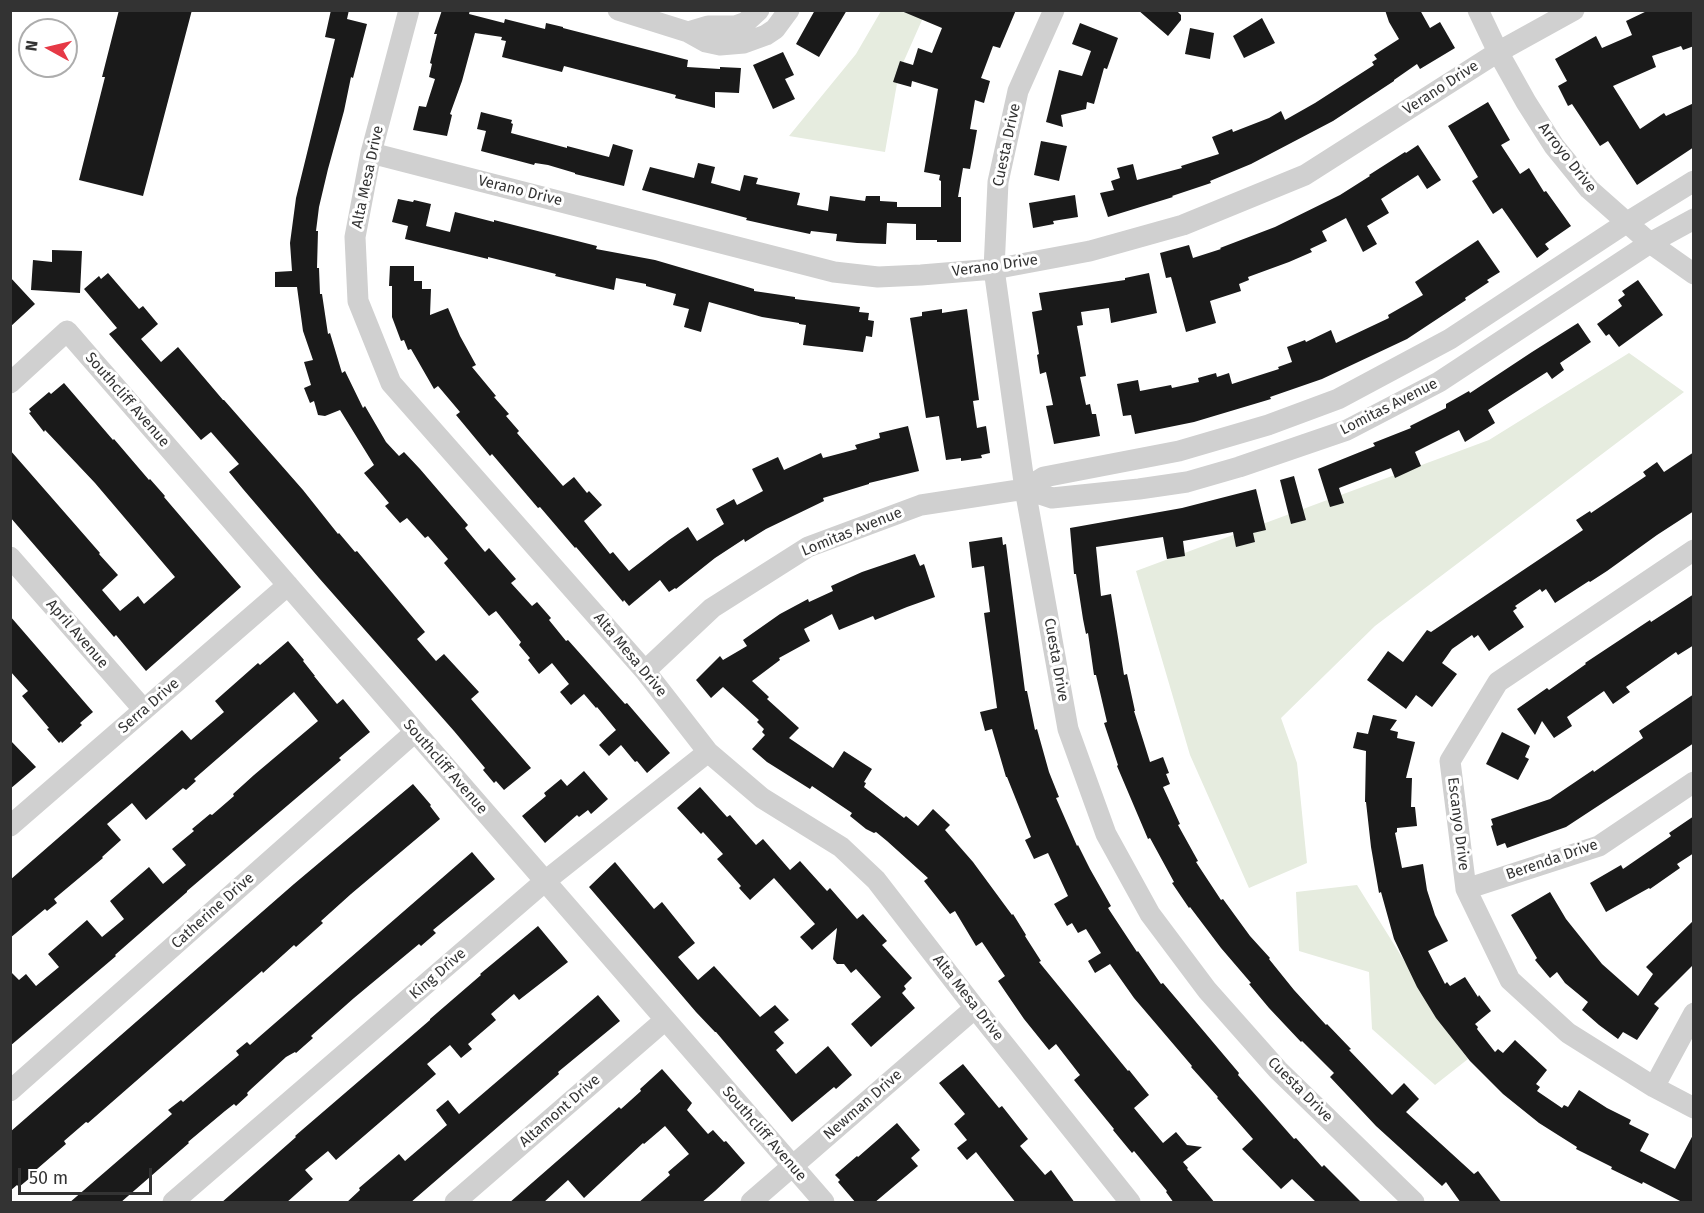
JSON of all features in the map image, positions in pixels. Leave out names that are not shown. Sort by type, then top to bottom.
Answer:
[{"type":"street","name":"Alta Mesa Drive","points":[[409,10],[371,153],[355,237],[358,301],[392,383],[645,671],[708,752],[762,798],[841,847],[876,880],[1130,1203]]},
{"type":"street","points":[[618,10],[688,32],[706,42],[720,45],[744,43],[766,35],[775,29],[789,10]]},
{"type":"street","points":[[688,32],[708,26],[735,26],[746,22],[759,10]]},
{"type":"street","name":"Cuesta Drive","points":[[1054,10],[1018,92],[998,182],[993,269],[1025,489],[1068,729],[1106,834],[1150,914],[1207,990],[1278,1070],[1414,1203]]},
{"type":"street","name":"Arroyo Drive","points":[[1478,10],[1526,102],[1554,146],[1589,189],[1650,243],[1694,274]]},
{"type":"street","name":"Verano Drive","points":[[371,153],[834,272],[878,277],[993,269],[1090,251],[1184,225],[1305,175],[1498,52],[1574,10]]},
{"type":"street","name":"Lomitas Avenue","points":[[645,671],[712,608],[807,548],[921,505],[1025,489],[1044,477],[1179,452],[1268,425],[1338,399],[1450,339],[1694,181]]},
{"type":"street","name":"Lomitas Avenue","points":[[1025,489],[1052,498],[1187,482],[1239,467],[1347,430],[1439,382],[1650,243],[1694,219]]},
{"type":"street","name":"Southcliff Avenue","points":[[10,383],[67,331],[824,1203]]},
{"type":"street","name":"Escanyo Drive","points":[[1694,550],[1498,682],[1450,761],[1466,889],[1510,980],[1568,1033],[1654,1087],[1694,1108]]},
{"type":"street","name":"April Avenue","points":[[10,557],[144,710]]},
{"type":"street","name":"Serra Drive","points":[[10,826],[288,585]]},
{"type":"street","name":"Catherine Drive","points":[[10,1090],[415,732]]},
{"type":"street","name":"King Drive","points":[[173,1203],[544,882],[708,752]]},
{"type":"street","name":"Berenda Drive","points":[[1466,889],[1599,846],[1694,782]]},
{"type":"street","name":"Newman Drive","points":[[752,1203],[975,1008]]},
{"type":"street","points":[[1654,1087],[1694,1013]]},
{"type":"street","name":"Altamont Drive","points":[[455,1203],[665,1020]]},
{"type":"shaded area","points":[[881,11],[926,11],[899,72],[885,152],[789,136],[856,54]]},
{"type":"shaded area","points":[[1629,353],[1684,392],[1375,626],[1281,718],[1297,763],[1307,863],[1249,888],[1190,755],[1136,571],[1489,440]]},
{"type":"shaded area","points":[[1357,885],[1453,1039],[1468,1059],[1435,1085],[1372,1029],[1369,972],[1299,951],[1296,892]]},
{"type":"building","points":[[119,10],[192,10],[143,196],[79,180]]},
{"type":"building","points":[[331,10],[349,10],[347,19],[367,24],[328,169],[316,231],[318,231],[317,268],[319,268],[320,294],[322,294],[328,334],[330,333],[342,373],[345,371],[363,408],[365,406],[386,442],[399,456],[404,452],[420,469],[468,525],[465,528],[485,552],[489,548],[516,579],[511,583],[532,606],[537,602],[566,641],[568,640],[625,704],[627,703],[670,753],[647,773],[621,745],[609,756],[599,745],[616,730],[597,707],[584,694],[571,705],[560,692],[569,684],[552,663],[539,674],[519,645],[521,642],[496,611],[489,616],[444,563],[448,559],[428,536],[425,538],[407,518],[400,523],[385,506],[389,503],[364,473],[374,465],[340,410],[325,416],[318,415],[314,401],[310,403],[304,388],[311,385],[304,362],[313,360],[303,331],[297,287],[275,287],[275,272],[292,271],[290,243],[296,198],[335,39],[325,37]]},
{"type":"building","points":[[442,10],[470,10],[469,14],[504,23],[505,19],[545,29],[546,23],[688,60],[687,67],[741,68],[739,93],[715,92],[715,108],[675,98],[676,95],[564,66],[562,72],[502,57],[506,41],[501,40],[502,37],[475,33],[450,114],[452,115],[447,136],[413,130],[419,106],[426,107],[435,79],[429,77],[432,64],[430,63],[437,34],[434,34]]},
{"type":"building","points":[[815,10],[847,10],[819,57],[796,44]]},
{"type":"building","points":[[899,10],[1016,10],[1000,48],[993,46],[981,78],[990,81],[984,103],[975,100],[970,129],[977,130],[973,153],[970,169],[963,168],[958,197],[961,197],[961,242],[916,240],[916,224],[887,223],[886,244],[836,241],[837,234],[811,231],[810,234],[777,227],[642,190],[650,167],[694,178],[698,163],[715,167],[711,183],[740,191],[744,175],[758,178],[756,184],[800,193],[797,205],[828,211],[830,196],[865,201],[866,196],[880,196],[880,201],[897,202],[897,207],[941,207],[940,175],[924,172],[938,89],[912,81],[911,87],[893,82],[900,61],[913,65],[918,48],[932,53],[942,28]]},
{"type":"building","points":[[1138,10],[1176,10],[1181,15],[1181,20],[1168,36]]},
{"type":"building","points":[[1385,10],[1420,10],[1430,28],[1440,22],[1455,48],[1420,69],[1417,64],[1333,121],[1251,164],[1210,181],[1211,183],[1108,217],[1100,193],[1114,190],[1111,181],[1120,178],[1117,168],[1133,164],[1137,180],[1182,168],[1181,166],[1219,154],[1212,137],[1232,129],[1233,132],[1281,111],[1285,120],[1374,65],[1372,62],[1377,59],[1374,55],[1399,39]]},
{"type":"building","points":[[1649,10],[1694,10],[1694,46],[1683,50],[1681,46],[1652,56],[1656,67],[1613,86],[1640,129],[1664,113],[1666,116],[1694,103],[1694,147],[1637,185],[1608,141],[1600,146],[1572,104],[1568,106],[1558,86],[1567,81],[1555,59],[1596,36],[1602,48],[1632,35],[1626,21]]},
{"type":"building","points":[[1262,18],[1275,43],[1244,58],[1233,36]]},
{"type":"building","points":[[1080,23],[1118,38],[1107,69],[1104,68],[1094,104],[1087,102],[1086,109],[1061,115],[1063,127],[1046,122],[1059,70],[1082,76],[1091,51],[1072,44]]},
{"type":"building","points":[[1190,28],[1214,33],[1210,59],[1185,54]]},
{"type":"building","points":[[783,52],[794,75],[785,79],[795,99],[773,109],[753,65]]},
{"type":"building","points":[[1488,102],[1510,140],[1501,145],[1520,174],[1529,168],[1544,192],[1546,191],[1571,226],[1545,244],[1549,249],[1537,258],[1502,208],[1493,214],[1472,181],[1478,177],[1448,126]]},
{"type":"building","points":[[481,112],[512,120],[511,133],[567,148],[567,146],[609,157],[613,144],[633,150],[624,186],[548,165],[535,163],[534,165],[481,151],[486,131],[477,129]]},
{"type":"building","points":[[1041,141],[1067,146],[1059,181],[1034,175]]},
{"type":"building","points":[[1418,145],[1441,180],[1427,189],[1418,175],[1381,199],[1389,213],[1367,226],[1377,244],[1363,252],[1346,218],[1322,231],[1327,241],[1310,249],[1312,252],[1248,277],[1249,280],[1239,284],[1241,291],[1210,301],[1216,323],[1186,332],[1171,277],[1166,278],[1160,253],[1189,245],[1193,258],[1275,227],[1340,195]]},
{"type":"building","points":[[1075,195],[1078,217],[1053,221],[1054,224],[1033,228],[1029,203]]},
{"type":"building","points":[[398,199],[431,204],[426,226],[450,232],[455,212],[597,246],[596,249],[655,260],[754,289],[754,291],[860,307],[859,312],[869,313],[868,320],[874,321],[872,337],[866,336],[863,352],[803,345],[806,325],[762,317],[709,302],[701,332],[684,327],[689,309],[673,305],[676,294],[646,286],[646,284],[616,278],[614,290],[488,257],[488,259],[405,239],[408,226],[392,222]]},
{"type":"building","points":[[1478,240],[1500,272],[1465,298],[1466,300],[1407,339],[1322,379],[1270,397],[1271,399],[1194,422],[1135,434],[1131,415],[1123,416],[1117,384],[1138,380],[1140,391],[1171,385],[1172,388],[1199,382],[1198,378],[1216,373],[1217,377],[1229,373],[1232,384],[1279,369],[1278,367],[1292,362],[1287,347],[1305,340],[1306,342],[1331,330],[1336,343],[1389,318],[1388,315],[1423,295],[1415,282]]},
{"type":"building","points":[[52,250],[82,251],[80,293],[31,290],[33,260],[52,262]]},
{"type":"building","points":[[390,266],[414,266],[414,281],[422,281],[422,289],[431,289],[430,315],[448,308],[476,365],[472,367],[509,414],[506,416],[519,431],[517,433],[563,486],[574,477],[587,493],[589,491],[602,505],[584,521],[610,554],[613,552],[629,571],[688,527],[697,541],[724,524],[716,509],[734,499],[737,505],[763,491],[752,469],[778,457],[784,470],[821,453],[823,458],[857,449],[855,445],[880,438],[879,433],[908,426],[919,471],[869,483],[823,498],[824,501],[766,529],[745,542],[744,539],[715,558],[676,589],[669,592],[660,580],[629,606],[540,507],[538,508],[492,454],[490,456],[456,415],[460,412],[438,386],[434,389],[411,349],[408,350],[404,340],[401,341],[392,317]]},
{"type":"building","points":[[108,273],[139,309],[143,306],[158,324],[141,339],[161,362],[178,347],[425,632],[417,639],[436,661],[444,654],[479,692],[471,699],[531,768],[504,790],[496,781],[494,783],[483,770],[485,768],[454,731],[229,472],[239,464],[211,432],[201,440],[109,334],[117,328],[84,289],[99,276],[101,279]]},
{"type":"building","points":[[1149,273],[1157,313],[1111,323],[1109,308],[1081,312],[1083,325],[1077,326],[1086,376],[1080,377],[1086,405],[1090,404],[1092,414],[1096,414],[1100,436],[1054,444],[1046,406],[1053,405],[1046,372],[1040,374],[1032,312],[1042,310],[1039,293],[1125,280],[1125,278]]},
{"type":"building","points":[[10,277],[35,304],[10,327]]},
{"type":"building","points":[[1638,280],[1663,315],[1619,347],[1597,324],[1622,306],[1618,300],[1625,295],[1622,291]]},
{"type":"building","points":[[942,309],[942,313],[967,309],[979,400],[973,401],[977,428],[986,426],[990,453],[981,455],[982,458],[961,461],[961,458],[946,460],[939,416],[926,418],[910,318],[922,316],[922,312]]},
{"type":"building","points":[[1578,323],[1591,342],[1560,363],[1564,370],[1552,379],[1547,372],[1488,410],[1495,423],[1465,442],[1459,430],[1415,452],[1421,466],[1395,478],[1391,468],[1339,488],[1344,503],[1330,507],[1318,469],[1375,446],[1373,443],[1411,428],[1410,426],[1446,408],[1446,404],[1469,391],[1470,393]]},
{"type":"building","points":[[64,383],[165,496],[241,587],[146,671],[10,517],[10,450],[118,575],[102,590],[120,611],[138,596],[144,604],[175,577],[95,483],[45,430],[44,432],[29,413],[31,412],[29,409]]},
{"type":"building","points":[[1694,452],[1694,511],[1607,571],[1555,603],[1546,589],[1542,592],[1540,589],[1515,606],[1517,608],[1513,611],[1524,627],[1489,651],[1478,635],[1474,638],[1472,635],[1452,649],[1442,663],[1457,674],[1432,707],[1416,695],[1406,709],[1367,680],[1388,651],[1403,662],[1427,630],[1431,632],[1583,530],[1576,520],[1590,511],[1591,513],[1646,476],[1643,472],[1657,462],[1664,472]]},
{"type":"building","points":[[1294,476],[1306,520],[1291,524],[1280,480]]},
{"type":"building","points":[[1256,489],[1266,530],[1253,533],[1255,542],[1236,547],[1233,532],[1183,541],[1185,556],[1167,559],[1163,537],[1096,547],[1101,596],[1111,594],[1124,675],[1127,674],[1134,711],[1150,762],[1163,757],[1170,784],[1163,787],[1180,824],[1178,825],[1198,861],[1196,862],[1221,900],[1223,899],[1294,990],[1392,1095],[1404,1083],[1419,1099],[1406,1112],[1474,1174],[1478,1171],[1502,1203],[1461,1203],[1446,1182],[1442,1186],[1376,1126],[1330,1077],[1334,1073],[1269,1008],[1189,908],[1172,883],[1174,882],[1150,838],[1148,839],[1117,766],[1104,723],[1107,722],[1096,675],[1094,675],[1088,633],[1086,634],[1076,574],[1074,574],[1070,528],[1182,508]]},
{"type":"building","points":[[1002,537],[1003,545],[1006,544],[1025,691],[1027,691],[1035,730],[1037,729],[1049,772],[1059,797],[1056,798],[1077,846],[1111,906],[1108,908],[1161,984],[1163,983],[1239,1073],[1238,1075],[1294,1139],[1296,1138],[1322,1167],[1324,1165],[1362,1203],[1317,1203],[1292,1179],[1281,1189],[1242,1149],[1253,1139],[1134,998],[1110,964],[1095,973],[1088,961],[1101,953],[1086,929],[1078,933],[1072,923],[1067,926],[1054,904],[1068,896],[1048,853],[1034,859],[1025,840],[1031,837],[1006,777],[992,729],[985,731],[980,712],[997,708],[984,613],[990,612],[984,566],[972,568],[969,542]]},
{"type":"building","points":[[915,554],[920,566],[924,564],[935,597],[875,620],[873,616],[839,630],[832,614],[804,629],[810,641],[779,658],[780,660],[752,681],[769,697],[767,699],[799,728],[789,738],[833,768],[844,751],[872,769],[864,782],[866,783],[864,787],[918,826],[933,809],[950,825],[945,830],[1013,914],[1041,961],[1039,962],[1149,1095],[1134,1108],[1163,1143],[1176,1132],[1187,1145],[1202,1147],[1183,1162],[1215,1203],[1174,1203],[1167,1191],[1134,1151],[1132,1153],[1074,1080],[1080,1075],[1056,1044],[1049,1050],[1024,1019],[998,981],[1005,976],[982,942],[976,946],[955,911],[950,914],[924,881],[928,878],[876,832],[866,829],[850,816],[852,813],[812,786],[810,789],[767,762],[752,749],[765,735],[762,732],[764,729],[757,722],[759,720],[723,687],[711,698],[696,680],[720,656],[723,660],[747,646],[743,640],[780,614],[808,599],[809,602],[833,591],[831,586],[862,572]]},
{"type":"building","points":[[1694,594],[1694,645],[1678,655],[1676,652],[1626,687],[1630,692],[1613,704],[1604,691],[1567,717],[1572,726],[1554,738],[1542,721],[1535,735],[1517,709],[1547,688],[1549,690],[1650,620],[1651,622]]},
{"type":"building","points":[[10,616],[93,712],[62,743],[61,741],[59,743],[47,729],[49,728],[22,696],[28,691],[10,671]]},
{"type":"building","points":[[288,641],[337,704],[343,699],[370,732],[339,758],[341,760],[10,1046],[10,971],[19,980],[26,974],[36,986],[59,967],[48,954],[87,920],[102,937],[124,919],[110,901],[149,867],[163,884],[186,865],[172,849],[194,831],[192,829],[210,814],[212,815],[254,775],[318,721],[294,692],[194,779],[196,781],[186,790],[183,788],[146,820],[132,803],[107,824],[121,840],[54,899],[57,903],[47,911],[45,909],[10,938],[10,880],[182,730],[191,740],[224,712],[215,701],[258,663],[260,665]]},
{"type":"building","points":[[1694,694],[1694,743],[1566,827],[1507,848],[1505,843],[1497,846],[1491,819],[1550,799],[1593,770],[1594,772],[1643,738],[1639,731]]},
{"type":"building","points":[[1373,715],[1397,720],[1390,730],[1398,732],[1397,738],[1415,742],[1406,778],[1412,778],[1411,807],[1415,807],[1417,826],[1397,828],[1395,833],[1402,868],[1423,864],[1427,890],[1435,915],[1448,941],[1428,951],[1445,984],[1447,982],[1450,986],[1465,977],[1478,997],[1479,995],[1491,1011],[1475,1024],[1477,1029],[1495,1052],[1498,1049],[1503,1053],[1515,1040],[1547,1070],[1536,1084],[1540,1087],[1537,1091],[1562,1108],[1564,1105],[1568,1107],[1579,1090],[1631,1120],[1629,1124],[1649,1134],[1640,1151],[1675,1169],[1694,1133],[1694,1203],[1684,1203],[1611,1169],[1612,1167],[1576,1149],[1577,1147],[1539,1123],[1503,1094],[1470,1061],[1436,1018],[1417,987],[1394,939],[1381,892],[1379,893],[1365,802],[1366,751],[1353,748],[1357,732],[1368,734]]},
{"type":"building","points":[[1502,732],[1530,746],[1525,757],[1529,759],[1518,780],[1486,764]]},
{"type":"building","points":[[10,740],[36,767],[10,789]]},
{"type":"building","points":[[584,771],[608,799],[591,814],[588,810],[579,817],[577,815],[545,843],[522,816],[546,796],[544,793],[561,779],[567,786]]},
{"type":"building","points":[[413,784],[440,819],[351,894],[296,947],[294,945],[263,973],[262,971],[88,1123],[86,1122],[64,1141],[66,1144],[30,1175],[31,1177],[10,1191],[10,1132],[294,884]]},
{"type":"building","points":[[700,787],[727,817],[730,815],[756,845],[763,839],[790,870],[800,861],[827,891],[830,888],[857,919],[863,914],[887,941],[882,945],[912,978],[904,986],[906,989],[902,993],[915,1008],[871,1047],[851,1024],[881,997],[856,969],[851,973],[844,964],[837,964],[833,959],[837,928],[812,950],[800,937],[815,924],[774,878],[750,900],[717,859],[723,854],[677,808]]},
{"type":"building","points":[[1694,816],[1694,853],[1677,864],[1680,868],[1650,889],[1606,912],[1590,883],[1621,865],[1623,869],[1671,836],[1669,833]]},
{"type":"building","points":[[472,852],[495,879],[433,930],[436,933],[421,946],[419,944],[354,998],[311,1036],[313,1038],[296,1053],[286,1057],[236,1106],[234,1104],[225,1111],[120,1203],[69,1203],[172,1114],[168,1110],[181,1100],[183,1102],[239,1055],[236,1051],[247,1042],[250,1045]]},
{"type":"building","points":[[615,862],[654,909],[662,902],[695,943],[678,957],[698,980],[714,966],[760,1017],[775,1005],[789,1020],[774,1032],[784,1043],[776,1050],[796,1074],[828,1046],[852,1075],[792,1122],[589,887]]},
{"type":"building","points":[[1550,892],[1566,919],[1602,964],[1638,996],[1653,974],[1646,967],[1694,920],[1694,964],[1654,1004],[1659,1008],[1637,1040],[1623,1032],[1618,1039],[1599,1025],[1582,1010],[1588,1002],[1565,983],[1557,972],[1550,978],[1535,960],[1537,958],[1511,915]]},
{"type":"building","points":[[538,926],[568,962],[519,1000],[514,994],[491,1014],[496,1020],[468,1044],[472,1049],[461,1058],[450,1045],[427,1064],[436,1074],[336,1160],[328,1151],[305,1170],[313,1179],[286,1203],[221,1203],[480,974]]},
{"type":"building","points":[[598,995],[620,1021],[558,1072],[559,1074],[410,1203],[346,1203],[360,1190],[359,1188],[399,1154],[405,1161],[447,1125],[436,1110],[448,1100],[459,1114]]},
{"type":"building","points":[[963,1064],[999,1108],[1002,1106],[1028,1139],[1020,1146],[1045,1175],[1051,1170],[1075,1203],[1016,1203],[976,1152],[967,1160],[957,1148],[967,1140],[954,1124],[965,1114],[939,1083]]},
{"type":"building","points":[[662,1069],[692,1103],[687,1110],[708,1134],[713,1130],[745,1163],[715,1191],[701,1203],[638,1203],[670,1175],[668,1172],[689,1154],[665,1126],[643,1143],[584,1198],[568,1180],[543,1203],[509,1203],[619,1107],[621,1109]]},
{"type":"building","points":[[897,1123],[920,1150],[911,1158],[918,1166],[874,1203],[856,1203],[838,1182],[840,1180],[835,1175]]}]
